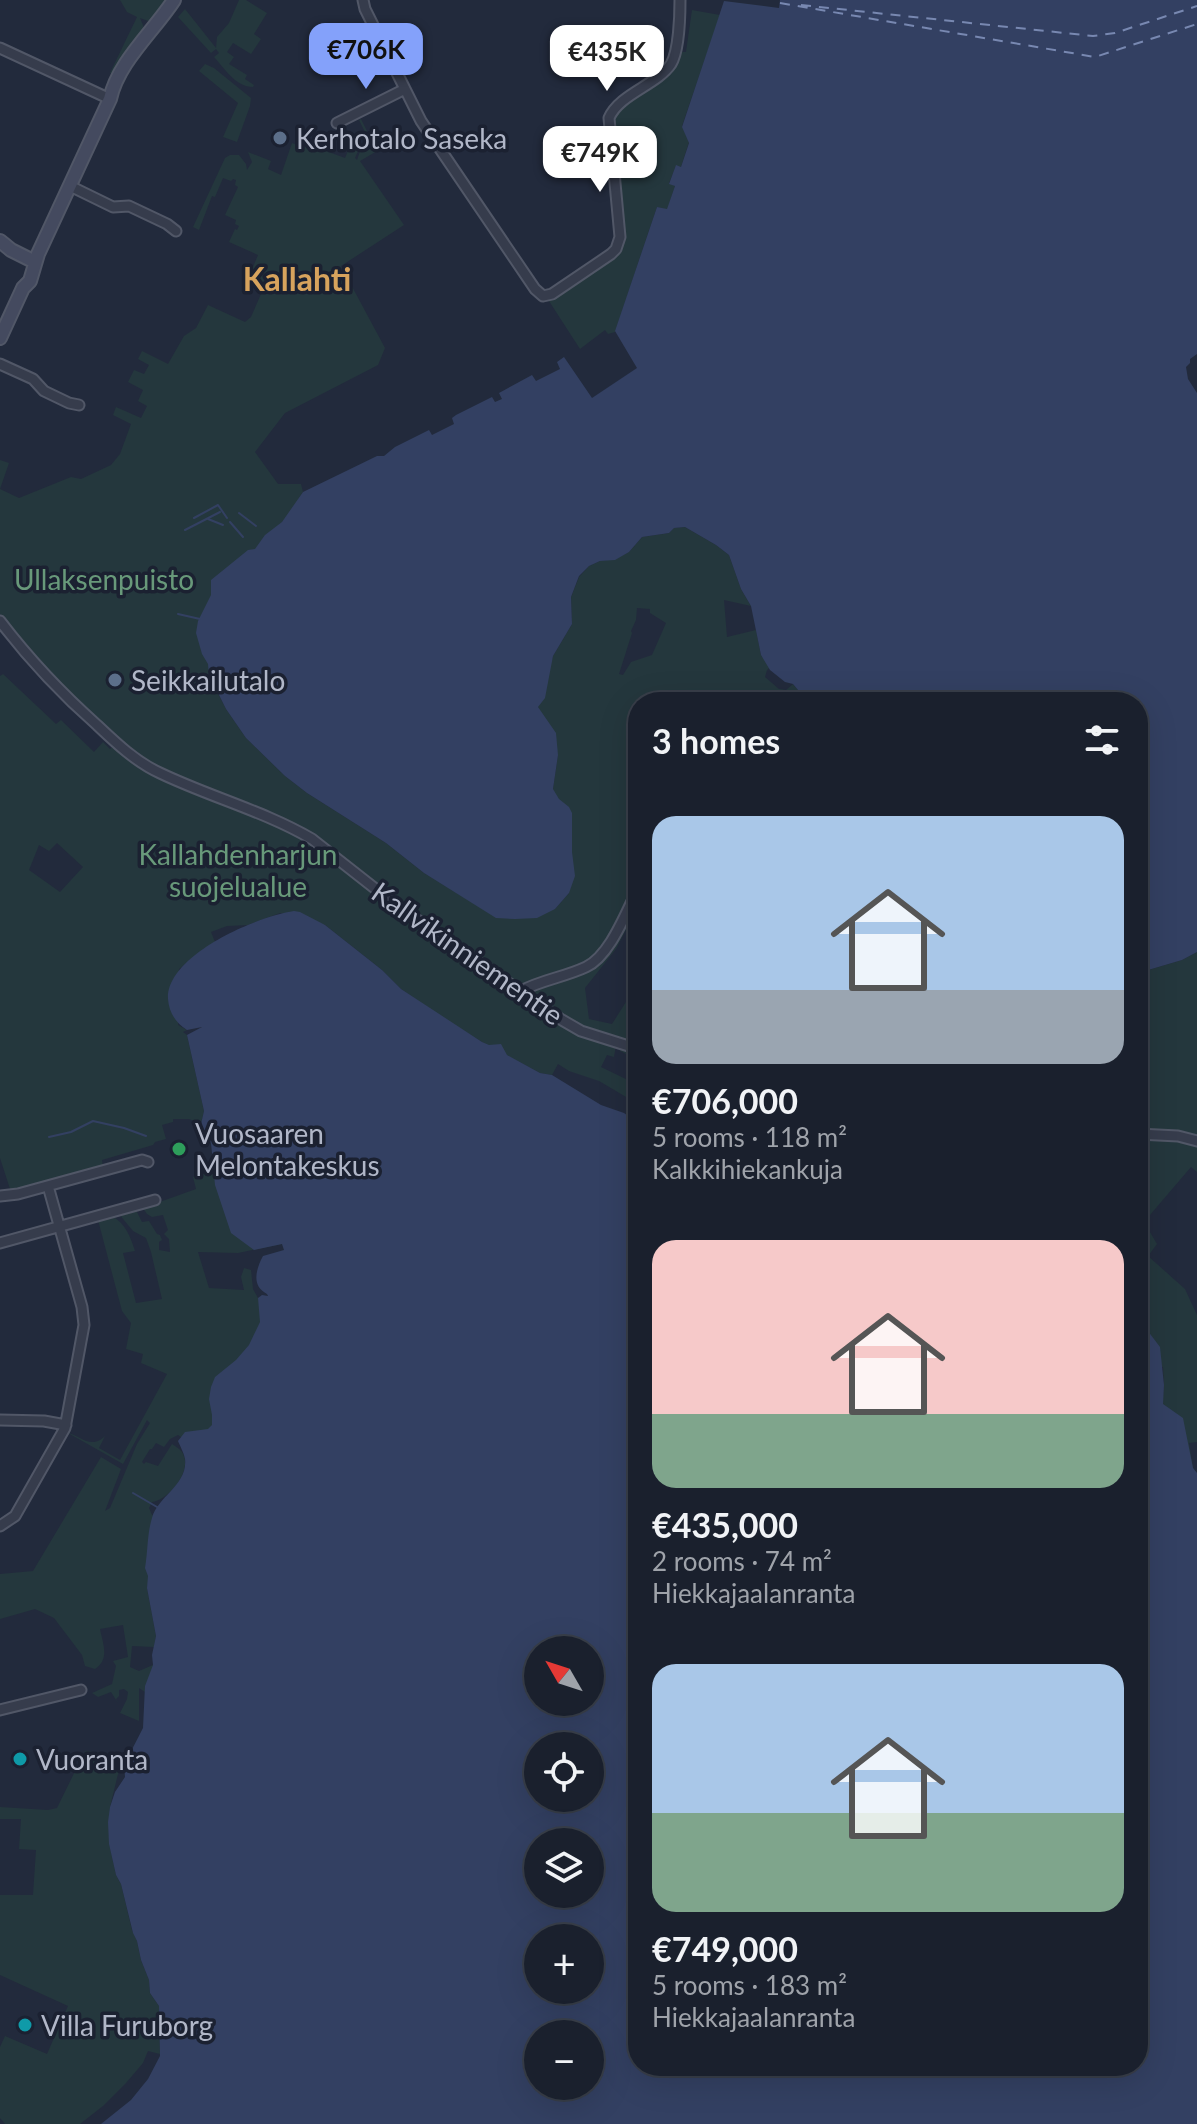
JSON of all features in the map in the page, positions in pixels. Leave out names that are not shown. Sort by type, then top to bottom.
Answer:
[{"type":"street","points":[[0,338],[23,288],[34,272],[35,257],[110,99],[115,79],[174,0]]},
{"type":"street","points":[[363,0],[421,121],[535,289],[543,296],[552,294],[594,266],[618,245],[620,237],[609,118],[616,107],[671,64],[680,0]]},
{"type":"street","points":[[0,48],[110,99]]},
{"type":"street","points":[[337,123],[405,89]]},
{"type":"street","points":[[70,186],[113,207],[129,206],[176,231]]},
{"type":"street","points":[[2,242],[14,244],[35,257]]},
{"type":"street","points":[[0,364],[33,379],[44,391],[79,405]]},
{"type":"street","name":"Kallvikinniementie","points":[[0,621],[44,675],[140,763],[260,813],[312,839],[396,905],[577,1029],[628,1046]]},
{"type":"street","points":[[521,991],[590,966],[612,940],[628,909]]},
{"type":"street","points":[[1148,1134],[1178,1136],[1197,1141]]},
{"type":"street","points":[[0,1196],[18,1194],[142,1160],[148,1162]]},
{"type":"street","points":[[0,1526],[15,1516],[66,1425],[84,1319],[48,1186]]},
{"type":"street","points":[[0,1243],[155,1200]]},
{"type":"street","points":[[0,1420],[66,1425]]},
{"type":"street","points":[[0,1710],[81,1690]]},
{"type":"green space","points":[[120,0],[166,0],[151,22],[140,18],[145,30],[114,75],[110,73],[137,17],[127,12]]},
{"type":"green space","points":[[239,0],[246,0],[267,13],[254,34],[261,39],[251,54],[233,43],[227,52],[234,57],[229,64],[247,75],[245,79],[253,87],[241,84],[231,76],[214,57],[219,53],[216,49],[211,53],[178,17],[185,9],[216,48],[217,37],[229,23]]},
{"type":"green space","points":[[692,10],[720,15],[682,126],[689,142],[681,167],[676,166],[669,183],[675,186],[667,210],[657,207],[615,332],[608,334],[605,330],[580,349],[549,301],[613,258],[621,248],[624,236],[614,121],[618,112],[669,72],[679,52],[686,52]]},
{"type":"green space","points":[[205,64],[251,98],[237,142],[223,137],[238,103],[199,71]]},
{"type":"green space","name":"Kallahdenharjun suojelualue","points":[[361,119],[377,151],[360,161],[404,225],[341,266],[385,348],[378,365],[285,413],[255,452],[278,484],[301,484],[303,492],[290,514],[230,579],[198,621],[213,670],[198,682],[199,689],[212,682],[246,738],[307,793],[386,843],[424,873],[496,917],[555,909],[569,893],[553,789],[558,755],[538,707],[553,656],[572,624],[571,597],[579,577],[589,566],[629,552],[642,537],[669,533],[674,528],[685,527],[716,545],[729,555],[741,589],[751,606],[724,600],[727,637],[756,630],[761,655],[770,667],[765,677],[779,689],[786,690],[793,684],[800,692],[628,692],[628,926],[616,949],[585,988],[589,1019],[612,1024],[628,999],[628,1055],[620,1051],[622,1046],[616,1045],[614,1057],[607,1055],[601,1067],[628,1080],[628,1098],[599,1081],[558,1064],[552,1075],[540,1073],[440,1016],[401,989],[325,925],[280,913],[248,925],[227,926],[211,932],[215,942],[179,969],[178,1025],[187,1030],[183,1032],[187,1035],[204,1111],[201,1124],[189,1119],[173,1119],[173,1122],[162,1125],[166,1139],[153,1145],[102,1160],[103,1167],[11,1192],[0,1158],[0,676],[3,674],[56,724],[61,720],[94,752],[103,742],[110,749],[119,740],[17,636],[0,614],[0,489],[19,498],[71,477],[81,479],[111,465],[120,454],[131,424],[113,415],[116,407],[141,418],[147,406],[138,401],[143,390],[128,382],[134,370],[144,374],[149,365],[138,359],[142,351],[168,364],[184,336],[196,328],[208,305],[245,322],[251,317],[264,287],[248,279],[258,255],[229,242],[239,226],[235,224],[236,220],[225,215],[238,187],[236,180],[223,178],[215,197],[212,196],[199,230],[193,227],[225,158],[239,155],[247,170],[252,162],[248,152],[271,161],[268,169],[281,175],[292,143],[297,145],[299,137],[345,158],[350,146],[359,149],[357,160],[366,134]],"holes":[[[637,608],[650,609],[650,613],[666,623],[652,655],[631,662],[623,675],[619,674]],[[57,843],[83,867],[60,892],[29,870],[39,845],[49,851]]]},
{"type":"green space","name":"Ullaksenpuisto","points":[[0,460],[9,463],[0,489]]},
{"type":"green space","points":[[1197,952],[1197,1172],[1191,1167],[1148,1217],[1148,970]]},
{"type":"green space","points":[[205,1171],[216,1174],[282,1244],[238,1253],[198,1252],[209,1288],[244,1290],[241,1277],[244,1268],[251,1270],[253,1289],[258,1298],[287,1292],[210,1456],[178,1435],[164,1447],[156,1443],[142,1462],[158,1466],[172,1444],[185,1459],[178,1483],[166,1496],[152,1502],[149,1508],[152,1515],[164,1519],[147,1588],[156,1636],[154,1647],[132,1646],[130,1667],[139,1671],[153,1665],[154,1698],[139,1688],[139,1721],[120,1713],[127,1699],[128,1692],[124,1689],[119,1690],[118,1703],[111,1692],[98,1697],[92,1693],[112,1684],[116,1666],[113,1661],[128,1657],[123,1625],[100,1629],[103,1661],[95,1669],[85,1666],[82,1655],[54,1618],[35,1609],[0,1619],[0,1574],[33,1571],[101,1457],[121,1469],[105,1511],[110,1508],[137,1444],[150,1423],[147,1420],[123,1464],[68,1433],[91,1442],[105,1436],[99,1448],[120,1460],[167,1374],[141,1363],[143,1354],[126,1349],[131,1323],[122,1311],[98,1220],[112,1216],[129,1235],[135,1251],[123,1253],[136,1303],[162,1299],[146,1238],[133,1231],[119,1214],[136,1210],[142,1222],[149,1221],[160,1235],[159,1250],[170,1252],[169,1239],[164,1234],[168,1230],[163,1215],[152,1217],[143,1208],[196,1189],[193,1177]]},
{"type":"green space","points":[[1148,1229],[1157,1244],[1148,1256]]},
{"type":"green space","points":[[1148,1256],[1185,1289],[1197,1315],[1197,1442],[1189,1443],[1193,1468],[1197,1473],[1158,1448],[1163,1367],[1148,1368]]},
{"type":"green space","points":[[85,1751],[129,1755],[125,1769],[118,1774],[110,1807],[109,1843],[149,1980],[150,1993],[159,2006],[160,2054],[148,2051],[143,2063],[126,2083],[80,2124],[5,2124],[0,2118],[0,2047],[5,2036],[47,2054],[68,2006],[0,1975],[0,1895],[33,1895],[36,1850],[19,1849],[21,1819],[0,1819],[0,1807],[57,1808]]},
{"type":"water","points":[[780,0],[1197,0],[1197,354],[1186,367],[1188,379],[1197,393],[1197,952],[1182,960],[1148,970],[1148,692],[800,692],[793,684],[785,682],[770,670],[761,655],[751,606],[741,589],[729,555],[685,527],[642,537],[629,552],[615,560],[589,566],[579,576],[571,597],[572,624],[553,656],[545,698],[538,707],[556,733],[558,755],[553,789],[572,813],[575,876],[569,893],[555,909],[537,918],[496,918],[307,793],[246,738],[226,709],[209,675],[196,633],[198,621],[211,595],[211,580],[248,550],[255,549],[265,535],[282,522],[303,492],[377,456],[384,456],[429,430],[432,435],[454,424],[452,418],[456,415],[492,397],[495,402],[502,399],[499,393],[532,375],[536,381],[560,369],[557,362],[564,357],[592,398],[637,368],[615,331],[657,207],[667,209],[675,186],[669,184],[676,165],[681,167],[689,143],[682,127],[724,1],[779,8]]},
{"type":"water","points":[[300,912],[325,925],[401,989],[482,1042],[501,1044],[507,1055],[540,1073],[552,1075],[601,1105],[628,1116],[628,2076],[1148,2076],[1148,1331],[1160,1347],[1163,1404],[1183,1418],[1193,1468],[1197,1473],[1197,2124],[101,2124],[131,2100],[148,2079],[160,2056],[159,2006],[150,1993],[149,1980],[116,1875],[108,1822],[115,1792],[125,1777],[124,1765],[143,1728],[145,1686],[153,1665],[156,1636],[145,1568],[150,1524],[155,1510],[185,1468],[178,1441],[185,1432],[208,1429],[212,1425],[209,1399],[215,1377],[249,1345],[260,1322],[258,1298],[268,1296],[257,1282],[263,1256],[284,1250],[282,1244],[254,1250],[231,1233],[215,1185],[211,1143],[201,1124],[204,1111],[187,1035],[202,1027],[187,1030],[183,1027],[176,1021],[168,999],[171,983],[182,967],[197,953],[238,929],[278,914]]},
{"type":"waterway","points":[[194,518],[218,505],[227,518]]},
{"type":"waterway","points":[[185,530],[220,512]]},
{"type":"waterway","points":[[239,513],[256,526]]},
{"type":"waterway","points":[[208,519],[223,525]]},
{"type":"waterway","points":[[230,522],[243,537]]},
{"type":"waterway","points":[[178,614],[200,619]]},
{"type":"waterway","points":[[49,1137],[71,1132],[93,1121],[146,1136]]},
{"type":"waterway","points":[[133,1493],[157,1507]]},
{"type":"ferry route","points":[[780,3],[1095,57],[1197,24]]},
{"type":"ferry route","points":[[801,5],[1093,36],[1115,33],[1197,6]]},
{"type":"place","name":"Kerhotalo Saseka","points":[[280,138]]},
{"type":"place","name":"Seikkailutalo","points":[[115,680]]},
{"type":"place","name":"Vuosaaren Melontakeskus","points":[[179,1149]]},
{"type":"place","name":"Vuoranta","points":[[20,1759]]},
{"type":"place","name":"Villa Furuborg","points":[[25,2025]]},
{"type":"district","name":"Kallahti","points":[[297,278]]}]
